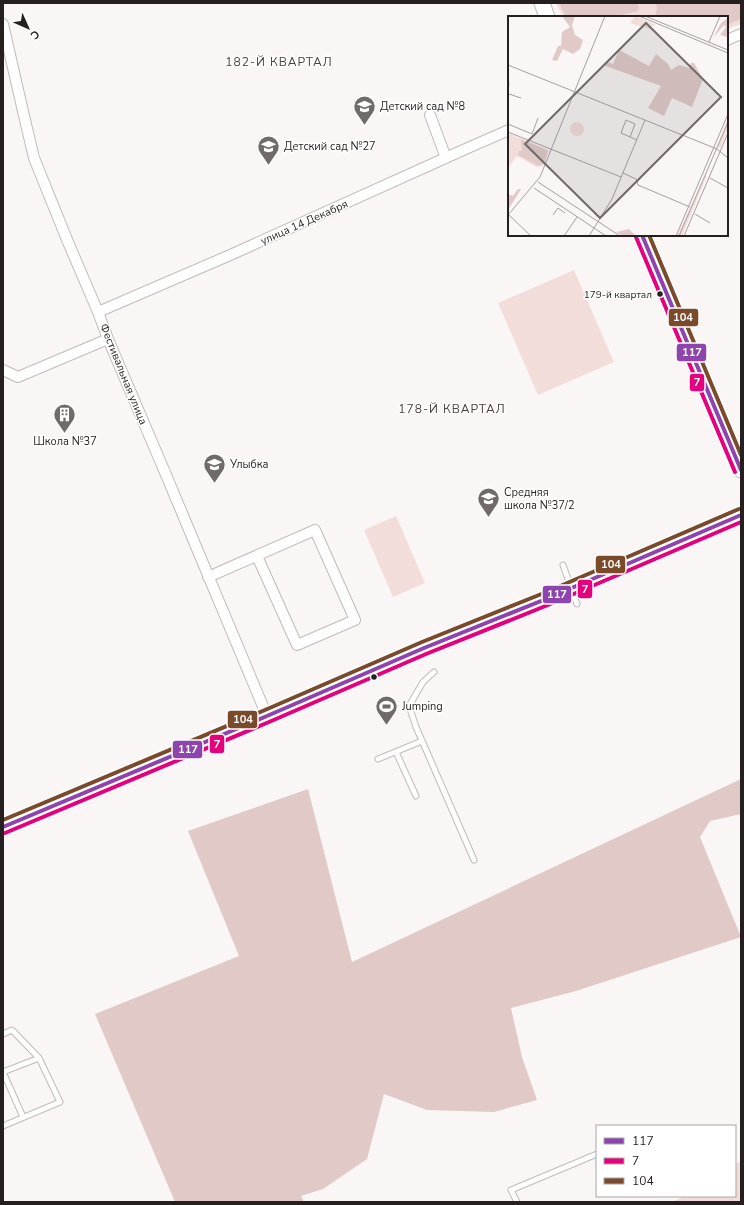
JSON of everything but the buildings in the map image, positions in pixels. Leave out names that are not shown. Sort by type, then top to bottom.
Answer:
[{"type":"street","points":[[542,3],[548,16]]},
{"type":"street","name":"Фестивальная улица","points":[[3,24],[34,158],[108,339],[267,716]]},
{"type":"street","points":[[728,40],[741,34]]},
{"type":"street","points":[[430,115],[446,158]]},
{"type":"street","name":"улица 14 Декабря","points":[[98,312],[228,256],[508,130]]},
{"type":"street","points":[[642,236],[741,470]]},
{"type":"street","points":[[3,370],[18,377],[108,339]]},
{"type":"street","points":[[3,827],[424,648],[546,599],[741,515]]},
{"type":"street","points":[[208,577],[315,530],[356,620],[297,645],[257,556]]},
{"type":"lane","points":[[563,565],[577,604]]},
{"type":"lane","points":[[434,672],[423,682],[409,706],[416,727],[474,860]]},
{"type":"lane","points":[[378,759],[422,741]]},
{"type":"lane","points":[[396,752],[416,796]]},
{"type":"lane","points":[[3,1034],[12,1030],[39,1058],[60,1102],[3,1126]]},
{"type":"lane","points":[[23,1117],[3,1072],[39,1058]]},
{"type":"lane","points":[[517,1202],[512,1190],[596,1154]]},
{"type":"shaded area","points":[[556,3],[741,3],[741,24],[728,29],[728,16],[562,16]]},
{"type":"shaded area","points":[[559,3],[637,3],[639,7],[638,11],[617,16],[566,16]]},
{"type":"shaded area","points":[[656,3],[741,3],[741,19],[728,25],[728,16],[655,16],[657,9]]},
{"type":"shaded area","points":[[574,270],[614,362],[538,395],[498,303]]},
{"type":"shaded area","points":[[396,516],[425,583],[393,597],[364,530]]},
{"type":"shaded area","points":[[741,779],[741,814],[710,821],[700,837],[741,937],[576,991],[511,1008],[522,1057],[537,1100],[494,1112],[427,1110],[384,1094],[367,1159],[323,1189],[301,1196],[304,1202],[175,1202],[95,1014],[239,956],[188,831],[308,789],[352,962]]},
{"type":"shaded area","points":[[741,1161],[741,1202],[672,1202],[683,1197],[736,1197],[736,1164]]},
{"type":"transit line","name":"117","points":[[642,236],[741,470]]},
{"type":"transit line","name":"104","points":[[649,236],[741,455]]},
{"type":"transit line","name":"7","points":[[636,237],[735,472]]},
{"type":"transit line","name":"104","points":[[3,820],[422,642],[544,593],[739,509]]},
{"type":"transit line","name":"117","points":[[3,827],[424,648],[546,599],[741,515]]},
{"type":"transit line","name":"7","points":[[5,833],[426,654],[548,605],[741,522]]},
{"type":"place","name":"Детский сад №8","points":[[365,126]]},
{"type":"place","name":"Детский сад №27","points":[[269,166]]},
{"type":"place","name":"179-й квартал","points":[[660,294]]},
{"type":"place","name":"Школа №37","points":[[65,434]]},
{"type":"place","name":"Улыбка","points":[[214,484]]},
{"type":"place","name":"Средняя школа №37/2","points":[[489,518]]},
{"type":"place","name":"Jumping","points":[[386,726]]},
{"type":"district","name":"182-Й КВАРТАЛ","points":[[279,62]]},
{"type":"district","name":"178-Й КВАРТАЛ","points":[[452,409]]}]
